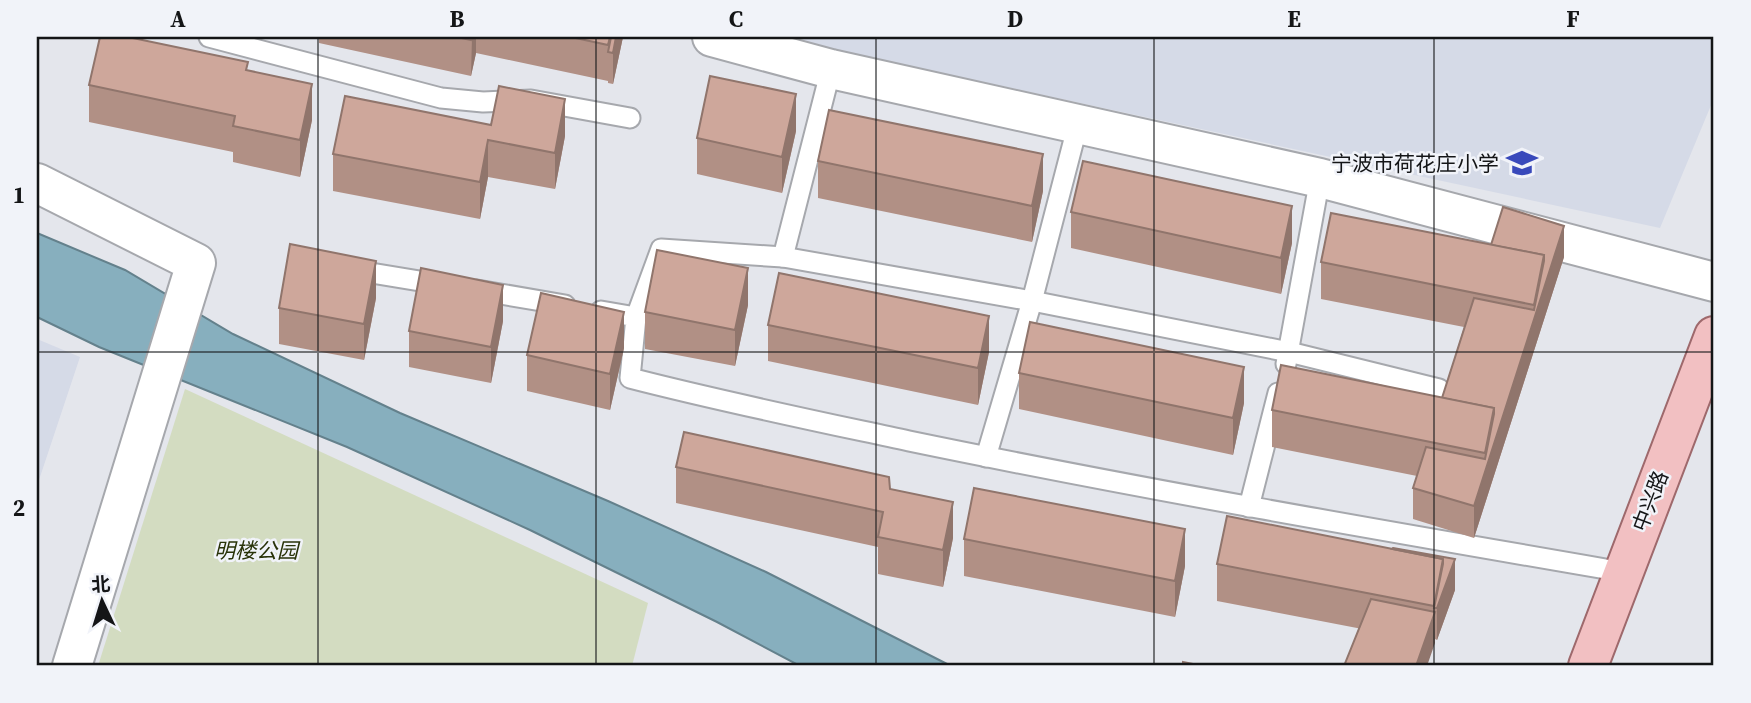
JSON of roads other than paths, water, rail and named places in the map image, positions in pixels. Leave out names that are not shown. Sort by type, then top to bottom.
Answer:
[{"type":"main road","name":"中兴路","points":[[1588,666],[1714,336]]},
{"type":"street","points":[[712,37],[831,69],[1320,178],[1714,282]]},
{"type":"street","points":[[37,183],[196,263],[72,666]]},
{"type":"lane","points":[[209,37],[441,98],[483,102],[531,100],[630,118]]},
{"type":"lane","points":[[783,257],[831,69]]},
{"type":"lane","points":[[986,457],[1032,301],[1078,124]]},
{"type":"lane","points":[[1249,507],[1289,352],[1320,178]]},
{"type":"lane","points":[[1439,389],[1289,352],[1032,301],[783,257],[661,249],[636,317],[631,377],[720,401],[986,457],[1249,507],[1623,572]]},
{"type":"lane","points":[[338,267],[636,317]]},
{"type":"water","points":[[37,233],[125,270],[233,334],[400,413],[608,501],[766,572],[951,666],[800,666],[530,530],[347,447],[99,347],[37,317]]},
{"type":"place","name":"宁波市荷花庄小学","points":[[1522,163]]},
{"type":"park label","name":"明楼公园","points":[[256,550]]}]
